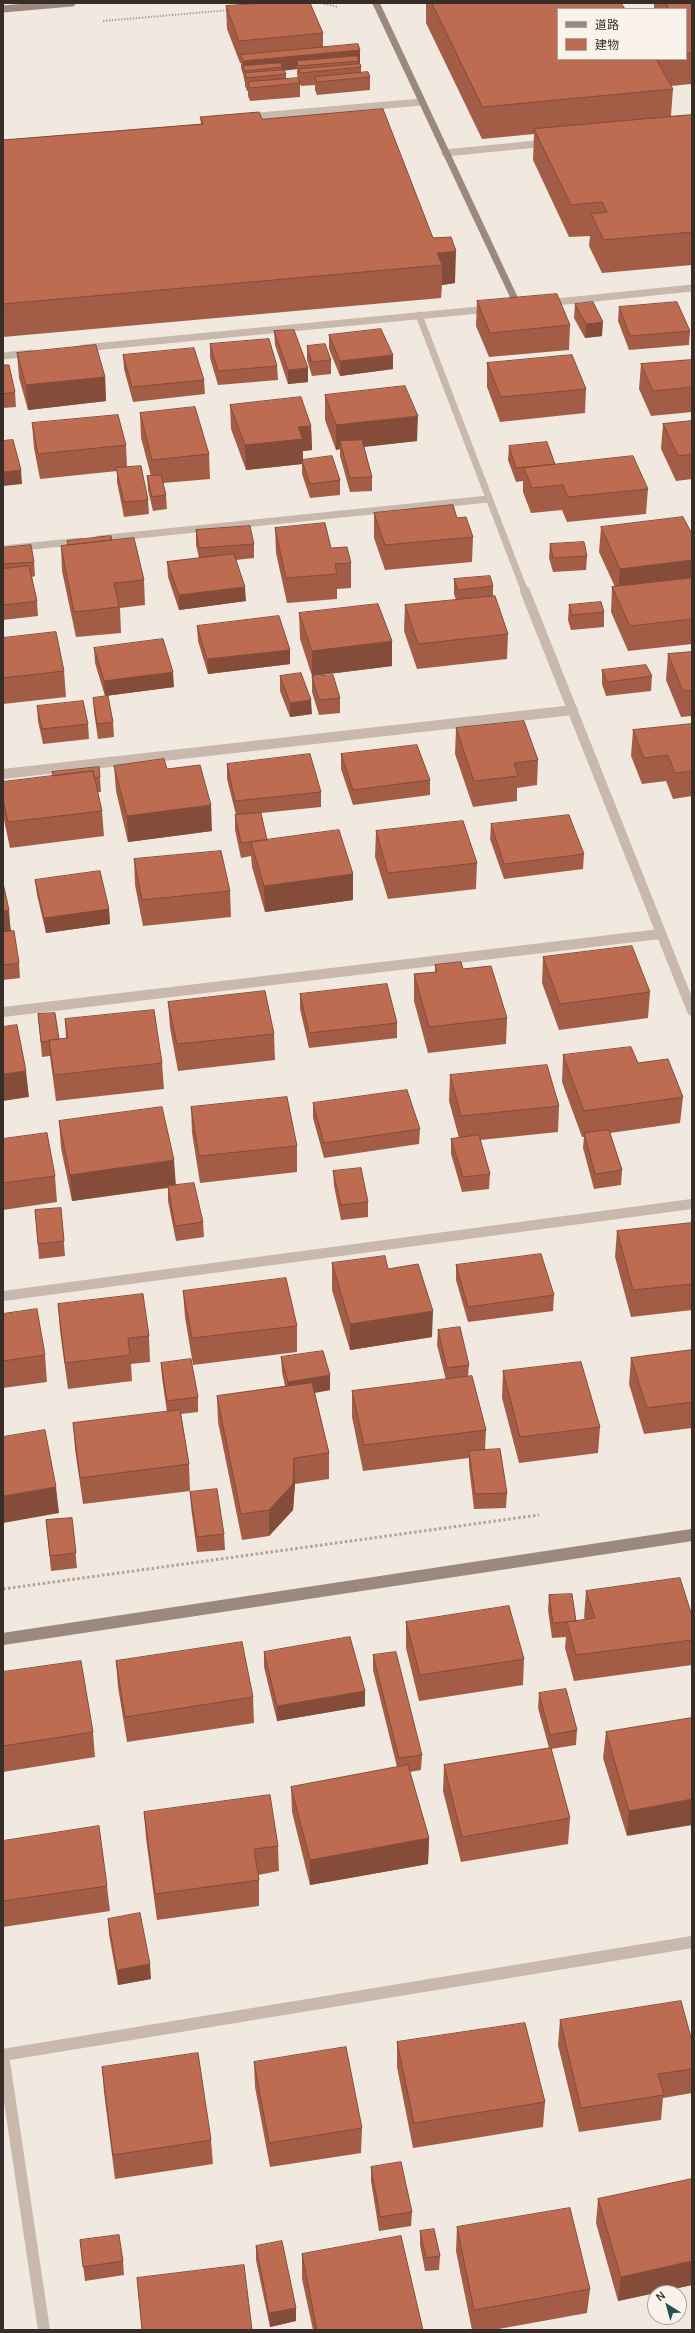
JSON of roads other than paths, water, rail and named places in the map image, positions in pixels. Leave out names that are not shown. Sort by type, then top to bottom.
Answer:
[{"type":"street","points":[[3,9],[72,3]]},
{"type":"street","points":[[376,3],[518,306]]},
{"type":"street","points":[[237,118],[422,102]]},
{"type":"street","points":[[446,153],[557,142]]},
{"type":"street","points":[[541,304],[692,288]]},
{"type":"street","points":[[74,349],[495,308]]},
{"type":"street","points":[[419,315],[488,499],[574,710],[660,934],[692,1012]]},
{"type":"street","points":[[3,356],[42,352]]},
{"type":"street","points":[[3,549],[488,499]]},
{"type":"street","points":[[3,774],[574,710]]},
{"type":"street","points":[[3,1012],[660,934]]},
{"type":"street","points":[[3,1296],[692,1204]]},
{"type":"street","points":[[3,1639],[692,1535]]},
{"type":"street","points":[[44,2330],[3,2055],[692,1942]]}]
